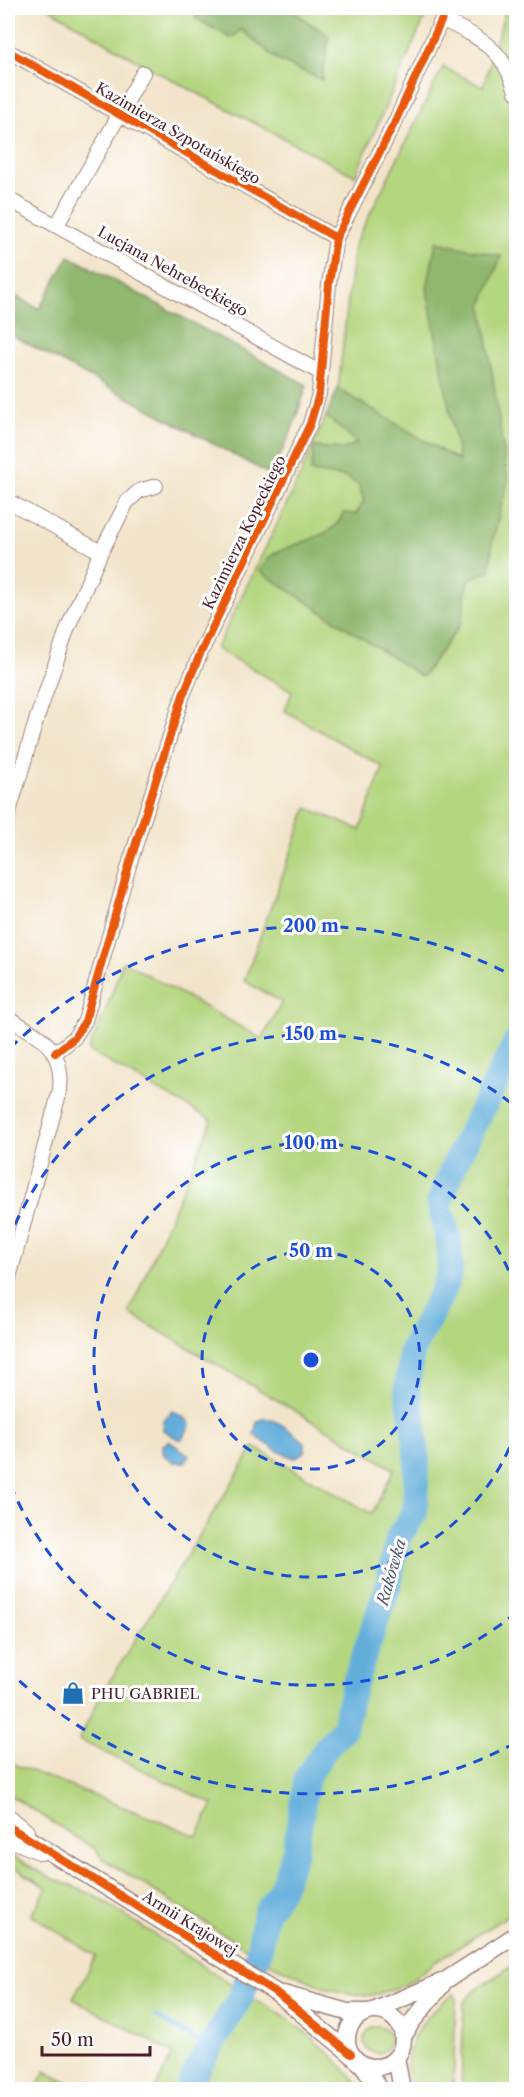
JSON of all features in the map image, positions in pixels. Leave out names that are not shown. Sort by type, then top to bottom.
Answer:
[{"type":"street","points":[[445,14],[494,50],[508,69],[516,92]]},
{"type":"street","name":"Kazimierza Kopeckiego","points":[[55,1053],[74,1038],[85,1021],[130,862],[183,695],[301,444],[315,407],[336,238],[395,122],[445,14]]},
{"type":"street","name":"Kazimierza Szpotańskiego","points":[[8,51],[336,238]]},
{"type":"street","points":[[57,225],[143,73]]},
{"type":"street","name":"Lucjana Nehrebeckiego","points":[[8,199],[321,373]]},
{"type":"street","points":[[8,815],[64,638],[100,552],[127,502],[139,491],[156,486]]},
{"type":"street","points":[[8,501],[100,552]]},
{"type":"street","points":[[8,1018],[36,1035],[55,1053],[59,1062],[60,1090],[8,1281]]},
{"type":"street","points":[[8,1815],[71,1866]]},
{"type":"street","name":"Armii Krajowej","points":[[8,1826],[277,1993],[356,2059],[381,2090]]},
{"type":"street","points":[[8,1839],[71,1866]]},
{"type":"street","points":[[370,2011],[390,2015],[401,2028],[402,2044],[396,2057],[383,2066],[375,2067],[356,2059],[347,2040],[350,2026],[360,2015],[446,1980],[516,1935]]},
{"type":"street","points":[[403,2037],[423,2007],[446,1980]]},
{"type":"street","name":"Armii Krajowej","points":[[277,1993],[347,2012],[370,2011]]},
{"type":"street","points":[[396,2057],[402,2090]]},
{"type":"green space","points":[[48,8],[429,8],[355,176],[146,66]]},
{"type":"green space","points":[[204,8],[288,8],[329,36],[322,80],[279,61],[242,30],[231,38],[195,18]]},
{"type":"green space","points":[[506,8],[516,8],[516,1910],[437,1961],[405,1985],[366,1996],[328,1989],[271,1964],[103,1859],[95,1849],[8,1794],[8,1762],[197,1836],[213,1804],[79,1740],[101,1695],[254,1447],[372,1514],[394,1469],[129,1313],[212,1120],[88,1051],[123,961],[262,1039],[282,1002],[244,981],[307,808],[360,830],[383,767],[285,711],[292,691],[216,649],[295,487],[338,389],[354,246],[443,67],[483,87]]},
{"type":"green space","points":[[436,242],[501,256],[482,305],[508,481],[492,543],[490,571],[468,579],[461,624],[422,677],[259,571],[269,558],[279,551],[331,529],[343,513],[356,514],[364,501],[359,486],[346,477],[311,472],[314,447],[344,449],[357,443],[326,416],[338,389],[459,461],[427,289]]},
{"type":"green space","points":[[69,256],[307,385],[291,432],[271,475],[8,333],[8,292],[39,309]]},
{"type":"green space","points":[[8,1854],[51,1878],[94,1895],[282,2016],[327,2051],[362,2089],[155,2089],[173,2053],[73,1999],[96,1956],[31,1915],[47,1888],[8,1863]]},
{"type":"green space","points":[[516,1963],[516,2089],[461,2089],[464,2002],[475,1990]]},
{"type":"green space","points":[[454,1993],[456,1998],[453,2089],[411,2089],[407,2066],[411,2043],[429,2015]]},
{"type":"green space","points":[[377,2027],[386,2031],[390,2040],[386,2049],[377,2053],[368,2049],[364,2040],[368,2031]]},
{"type":"green space","points":[[45,2071],[78,2089],[35,2089]]},
{"type":"water","points":[[172,1411],[186,1419],[190,1426],[182,1439],[163,1430],[164,1420]]},
{"type":"water","points":[[263,1419],[280,1424],[305,1442],[305,1451],[295,1458],[278,1451],[254,1435],[257,1422]]},
{"type":"water","points":[[169,1441],[189,1455],[185,1462],[174,1462],[164,1455],[162,1446]]},
{"type":"waterway","name":"Rakówka","points":[[188,2090],[197,2069],[240,1998],[258,1955],[266,1912],[281,1890],[295,1851],[307,1777],[326,1748],[344,1728],[353,1688],[389,1583],[398,1538],[415,1512],[417,1458],[407,1389],[412,1350],[450,1273],[449,1242],[439,1203],[456,1161],[516,1042]]},
{"type":"waterway","points":[[155,2016],[210,2048]]},
{"type":"cycle path","points":[[55,1053],[74,1038],[85,1021],[130,862],[183,695],[201,652],[310,424],[319,394],[329,284],[336,238],[395,122],[447,8]]},
{"type":"cycle path","points":[[8,51],[336,238]]},
{"type":"cycle path","points":[[8,1826],[277,1993],[351,2054]]},
{"type":"place","name":"PHU GABRIEL","points":[[73,1693]]}]
